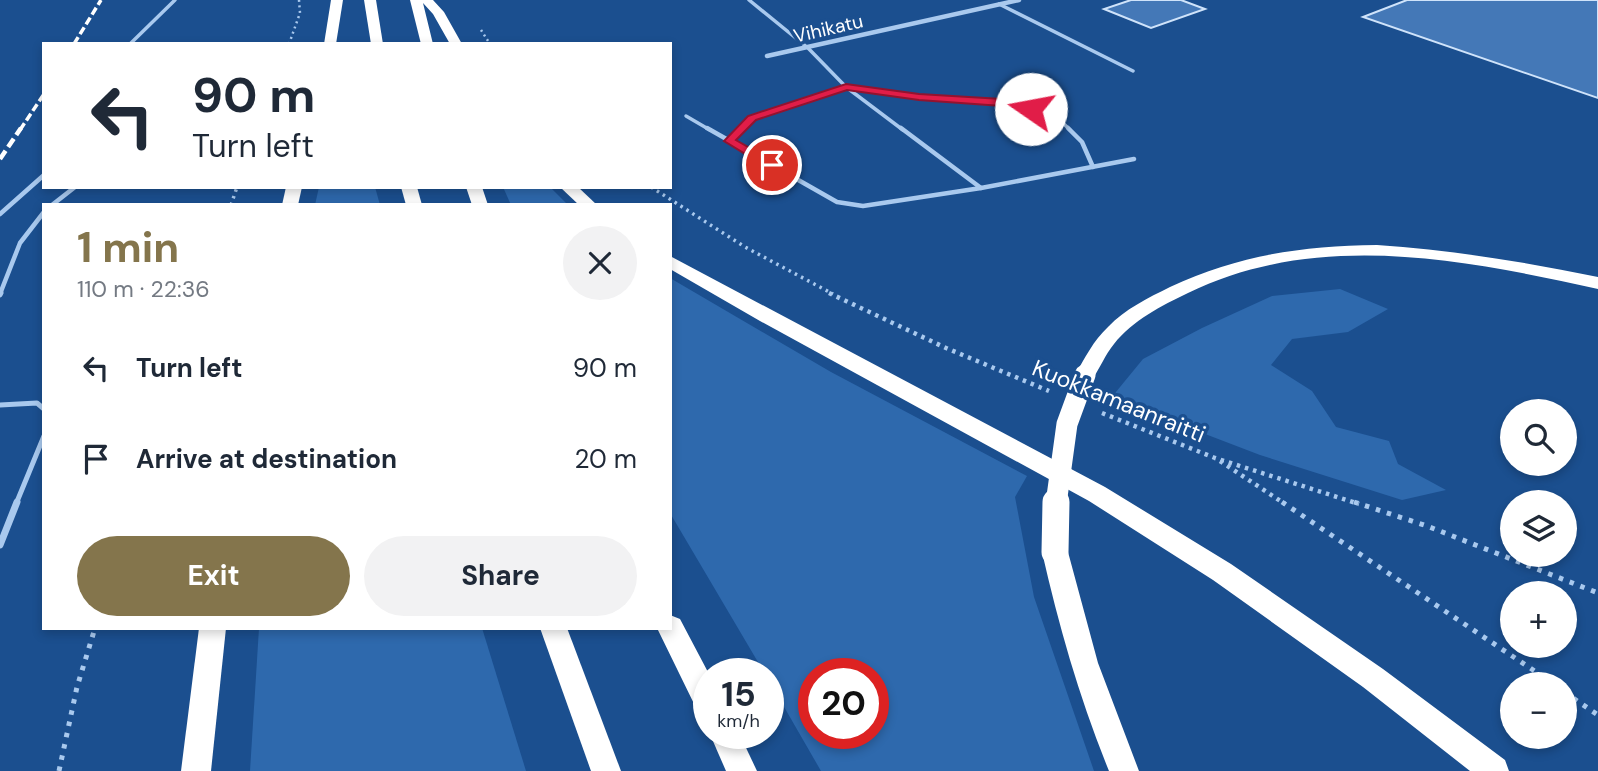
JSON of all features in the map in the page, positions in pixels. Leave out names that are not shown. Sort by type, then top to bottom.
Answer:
[{"type":"highway","points":[[330,42],[337,0]]},
{"type":"highway","points":[[370,0],[377,42]]},
{"type":"highway","points":[[416,0],[426,42]]},
{"type":"highway","points":[[426,0],[438,12],[455,42]]},
{"type":"highway","points":[[570,189],[587,203]]},
{"type":"highway","points":[[1124,771],[1101,719],[1070,619],[1055,552],[1057,484],[1067,424],[1085,375],[1110,335],[1144,309],[1190,282],[1285,257],[1338,250],[1441,254],[1522,266],[1598,283]]},
{"type":"highway","points":[[672,262],[1109,502],[1222,572],[1352,662],[1494,771]]},
{"type":"highway","points":[[197,771],[213,630]]},
{"type":"highway","points":[[554,630],[606,771]]},
{"type":"highway","points":[[672,630],[693,672]]},
{"type":"highway","points":[[731,749],[742,771]]},
{"type":"street","name":"Vihikatu","points":[[767,56],[1019,0]]},
{"type":"lane","points":[[132,42],[175,0]]},
{"type":"lane","points":[[749,0],[808,48],[846,87],[981,188]]},
{"type":"lane","points":[[999,4],[1133,71]]},
{"type":"lane","points":[[729,141],[752,118],[846,87],[919,97],[1002,102],[1031,109],[1063,124],[1082,142],[1093,167]]},
{"type":"lane","points":[[686,116],[837,202],[863,206],[981,188],[1134,159]]},
{"type":"lane","points":[[0,214],[42,177]]},
{"type":"lane","points":[[55,203],[72,189]]},
{"type":"lane","points":[[0,295],[10,276],[18,248],[28,230],[42,214]]},
{"type":"lane","points":[[0,405],[37,403],[42,407]]},
{"type":"lane","points":[[0,545],[42,441]]},
{"type":"path","points":[[290,42],[300,13],[299,0]]},
{"type":"path","name":"Kuokkamaanraitti","points":[[654,189],[761,256],[818,286],[957,353],[1060,396]]},
{"type":"path","name":"Kuokkamaanraitti","points":[[1099,411],[1215,458],[1427,526],[1598,593]]},
{"type":"path","points":[[1215,458],[1536,672]]},
{"type":"path","points":[[59,771],[77,687],[94,630]]},
{"type":"path","points":[[1577,701],[1598,715]]},
{"type":"shaded area","points":[[319,189],[376,189],[379,203],[315,203]]},
{"type":"shaded area","points":[[504,189],[552,189],[566,203],[510,203]]},
{"type":"shaded area","points":[[672,279],[831,372],[1027,476],[1015,497],[1034,597],[1094,771],[821,771],[808,749],[889,749],[889,658],[798,658],[798,731],[784,707],[784,658],[756,658],[672,516]]},
{"type":"shaded area","points":[[1340,289],[1388,309],[1348,332],[1292,339],[1271,365],[1312,391],[1336,427],[1389,441],[1398,464],[1446,490],[1402,500],[1260,455],[1111,398],[1143,359],[1202,328],[1272,296]]},
{"type":"shaded area","points":[[259,630],[483,630],[526,771],[250,771]]},
{"type":"building","points":[[1131,0],[1181,0],[1205,9],[1151,28],[1104,9]]},
{"type":"building","points":[[1407,0],[1598,0],[1598,98],[1363,17]]},
{"type":"railway","points":[[75,42],[101,0]]},
{"type":"railway","points":[[20,130],[42,97]]},
{"type":"railway","points":[[0,159],[21,128]]},
{"type":"route","points":[[772,165],[729,141],[752,118],[846,87],[919,97],[1002,102],[1031,109]]}]
